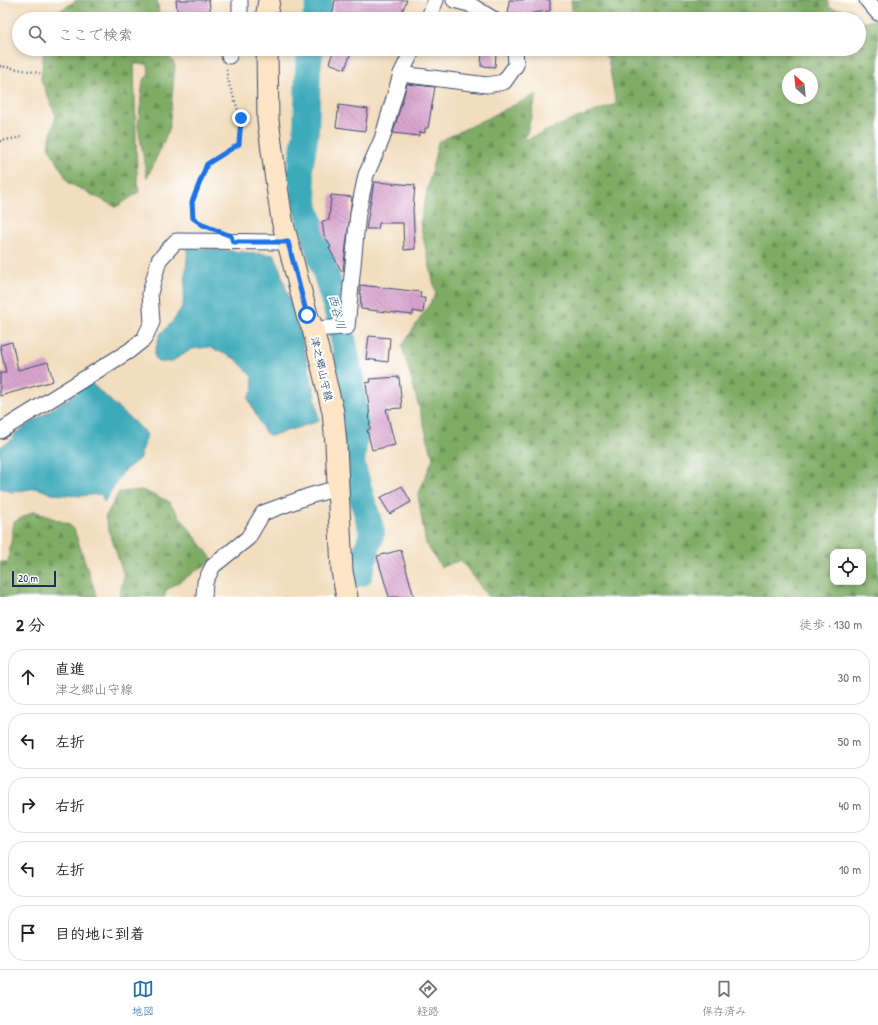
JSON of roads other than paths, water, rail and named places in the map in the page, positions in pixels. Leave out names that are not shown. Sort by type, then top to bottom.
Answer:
[{"type":"main road","points":[[267,12],[269,0]]},
{"type":"main road","name":"津之郷山守線","points":[[267,56],[269,128],[281,213],[307,315],[313,329],[332,412],[336,444],[342,571],[347,597]]},
{"type":"street","points":[[240,0],[240,12]]},
{"type":"street","points":[[431,12],[436,0]]},
{"type":"street","points":[[454,0],[469,4],[482,12]]},
{"type":"street","points":[[867,0],[878,13]]},
{"type":"street","points":[[313,329],[347,327],[358,213],[366,175],[382,139],[401,74],[410,56]]},
{"type":"street","points":[[401,74],[487,85],[504,82],[516,65],[515,56]]},
{"type":"street","points":[[0,431],[129,351],[144,339],[152,322],[150,293],[159,260],[176,241],[288,242]]},
{"type":"street","points":[[204,597],[205,582],[214,566],[248,538],[262,514],[309,496],[338,488]]},
{"type":"water","points":[[188,247],[275,255],[295,317],[306,358],[316,400],[319,421],[270,436],[264,431],[248,398],[253,390],[252,376],[236,359],[209,347],[192,349],[171,362],[158,362],[154,355],[160,334],[174,320],[183,305]]},
{"type":"water","points":[[91,383],[147,434],[140,458],[122,473],[104,502],[101,494],[81,496],[52,494],[37,488],[12,492],[0,488],[0,447],[11,441],[16,433]]},
{"type":"waterway","name":"西谷川","points":[[317,12],[320,0]]},
{"type":"waterway","name":"西谷川","points":[[310,56],[308,69],[306,132],[300,169],[306,208],[339,318],[350,373],[356,424],[352,464],[372,532],[360,574]]}]
